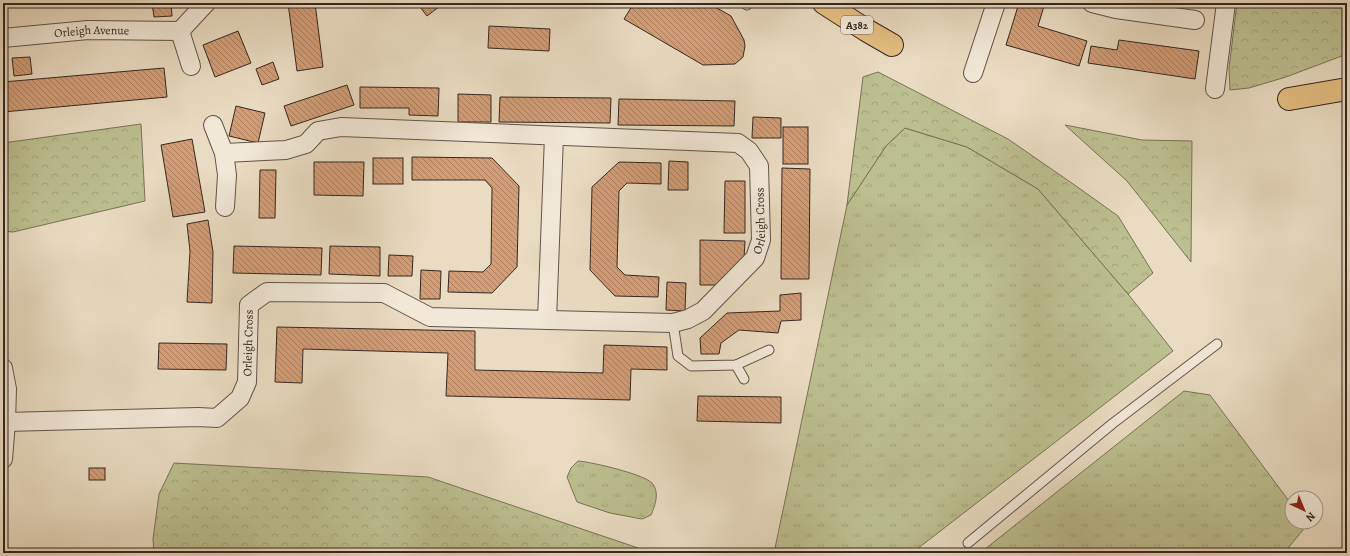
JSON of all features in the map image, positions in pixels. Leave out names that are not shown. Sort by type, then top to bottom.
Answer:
[{"type":"main road","name":"A382","points":[[824,3],[892,45]]},
{"type":"main road","points":[[1289,99],[1347,89]]},
{"type":"street","points":[[191,66],[180,32],[206,3]]},
{"type":"street","points":[[973,73],[996,3]]},
{"type":"street","points":[[1092,3],[1195,20]]},
{"type":"street","points":[[1215,89],[1226,3]]},
{"type":"street","name":"Orleigh Avenue","points":[[3,38],[88,30],[180,32]]},
{"type":"street","points":[[213,126],[224,153],[227,175],[225,208]]},
{"type":"street","name":"Orleigh Cross","points":[[6,422],[198,417],[217,418],[240,398],[247,382],[249,305],[267,292],[384,293],[430,317],[673,323],[688,319],[703,311],[755,258],[761,240],[759,166],[749,151],[738,143],[341,127],[318,131],[306,144],[286,150],[224,153]]},
{"type":"street","points":[[547,320],[554,136]]},
{"type":"street","points":[[3,368],[8,389],[3,459]]},
{"type":"lane","points":[[673,323],[678,356],[691,366],[736,365],[769,350]]},
{"type":"lane","points":[[968,543],[1112,424],[1217,344]]},
{"type":"lane","points":[[736,365],[744,379]]},
{"type":"green space","points":[[1237,3],[1347,3],[1347,54],[1286,77],[1249,88],[1230,90],[1229,68]]},
{"type":"green space","points":[[878,72],[1008,139],[1118,216],[1153,273],[1128,294],[1038,189],[967,147],[905,128],[886,146],[847,205],[863,77]]},
{"type":"green space","points":[[141,124],[145,201],[13,232],[3,231],[3,143]]},
{"type":"green space","points":[[1065,125],[1142,140],[1192,141],[1191,262],[1127,181]]},
{"type":"green space","points":[[905,128],[967,147],[1038,189],[1128,294],[1173,351],[912,553],[774,553],[847,205],[886,146]]},
{"type":"green space","points":[[1184,391],[1210,395],[1284,494],[1284,530],[1303,530],[1284,553],[980,553]]},
{"type":"green space","points":[[578,461],[628,472],[652,483],[656,491],[656,495],[651,515],[642,519],[610,513],[577,502],[567,477],[571,468]]},
{"type":"green space","points":[[174,463],[428,477],[653,553],[154,553],[153,539],[159,494]]},
{"type":"building","points":[[3,3],[37,3],[3,6]]},
{"type":"building","points":[[152,3],[171,3],[172,16],[154,17]]},
{"type":"building","points":[[288,3],[315,3],[323,67],[297,71]]},
{"type":"building","points":[[417,3],[444,3],[427,16]]},
{"type":"building","points":[[634,3],[708,3],[731,16],[744,40],[745,46],[743,57],[735,64],[703,65],[624,19]]},
{"type":"building","points":[[1019,3],[1045,3],[1038,26],[1087,41],[1079,66],[1006,45]]},
{"type":"building","points":[[489,26],[550,29],[549,51],[488,48]]},
{"type":"building","points":[[238,31],[251,63],[215,77],[203,45]]},
{"type":"building","points":[[1119,40],[1199,51],[1195,79],[1088,63],[1091,46],[1117,50]]},
{"type":"building","points":[[30,57],[32,74],[14,76],[12,58]]},
{"type":"building","points":[[273,62],[279,79],[262,85],[256,69]]},
{"type":"building","points":[[164,68],[167,97],[3,112],[3,82]]},
{"type":"building","points":[[347,85],[354,105],[291,126],[284,106]]},
{"type":"building","points":[[360,87],[439,88],[438,116],[409,115],[409,108],[360,108]]},
{"type":"building","points":[[458,94],[491,95],[491,122],[458,122]]},
{"type":"building","points":[[500,97],[611,98],[610,123],[499,122]]},
{"type":"building","points":[[619,99],[735,101],[734,126],[618,125]]},
{"type":"building","points":[[236,106],[265,113],[258,143],[229,136]]},
{"type":"building","points":[[753,117],[781,118],[781,138],[752,138]]},
{"type":"building","points":[[783,127],[808,127],[808,164],[783,164]]},
{"type":"building","points":[[192,139],[205,212],[173,217],[161,145]]},
{"type":"building","points":[[412,157],[492,158],[519,186],[517,267],[492,293],[448,292],[449,271],[483,272],[491,264],[492,188],[485,180],[412,180]]},
{"type":"building","points":[[373,158],[403,158],[403,184],[373,184]]},
{"type":"building","points":[[669,161],[688,162],[688,190],[668,190]]},
{"type":"building","points":[[314,162],[364,162],[363,196],[314,195]]},
{"type":"building","points":[[619,162],[661,163],[661,184],[627,183],[619,191],[617,267],[625,275],[659,277],[658,297],[615,296],[590,270],[592,187]]},
{"type":"building","points":[[782,168],[810,169],[809,279],[781,279]]},
{"type":"building","points":[[260,170],[276,170],[275,218],[259,218]]},
{"type":"building","points":[[725,181],[745,181],[745,233],[724,233]]},
{"type":"building","points":[[208,220],[213,252],[212,303],[187,302],[190,251],[187,224]]},
{"type":"building","points":[[700,240],[745,241],[744,259],[720,285],[700,285]]},
{"type":"building","points":[[234,246],[322,248],[321,275],[233,273]]},
{"type":"building","points":[[330,246],[380,247],[380,276],[329,274]]},
{"type":"building","points":[[389,255],[413,256],[412,276],[388,276]]},
{"type":"building","points":[[421,270],[441,271],[440,299],[420,299]]},
{"type":"building","points":[[667,282],[686,283],[685,311],[666,310]]},
{"type":"building","points":[[801,293],[801,320],[781,321],[778,333],[739,330],[721,343],[719,354],[701,354],[700,338],[727,313],[780,311],[780,295]]},
{"type":"building","points":[[277,327],[475,331],[475,370],[603,373],[604,345],[667,347],[667,370],[631,369],[630,400],[446,396],[448,353],[303,349],[302,383],[275,382]]},
{"type":"building","points":[[159,343],[227,344],[226,370],[158,369]]},
{"type":"building","points":[[698,396],[781,397],[781,423],[697,421]]},
{"type":"building","points":[[89,468],[105,468],[105,480],[89,480]]}]
